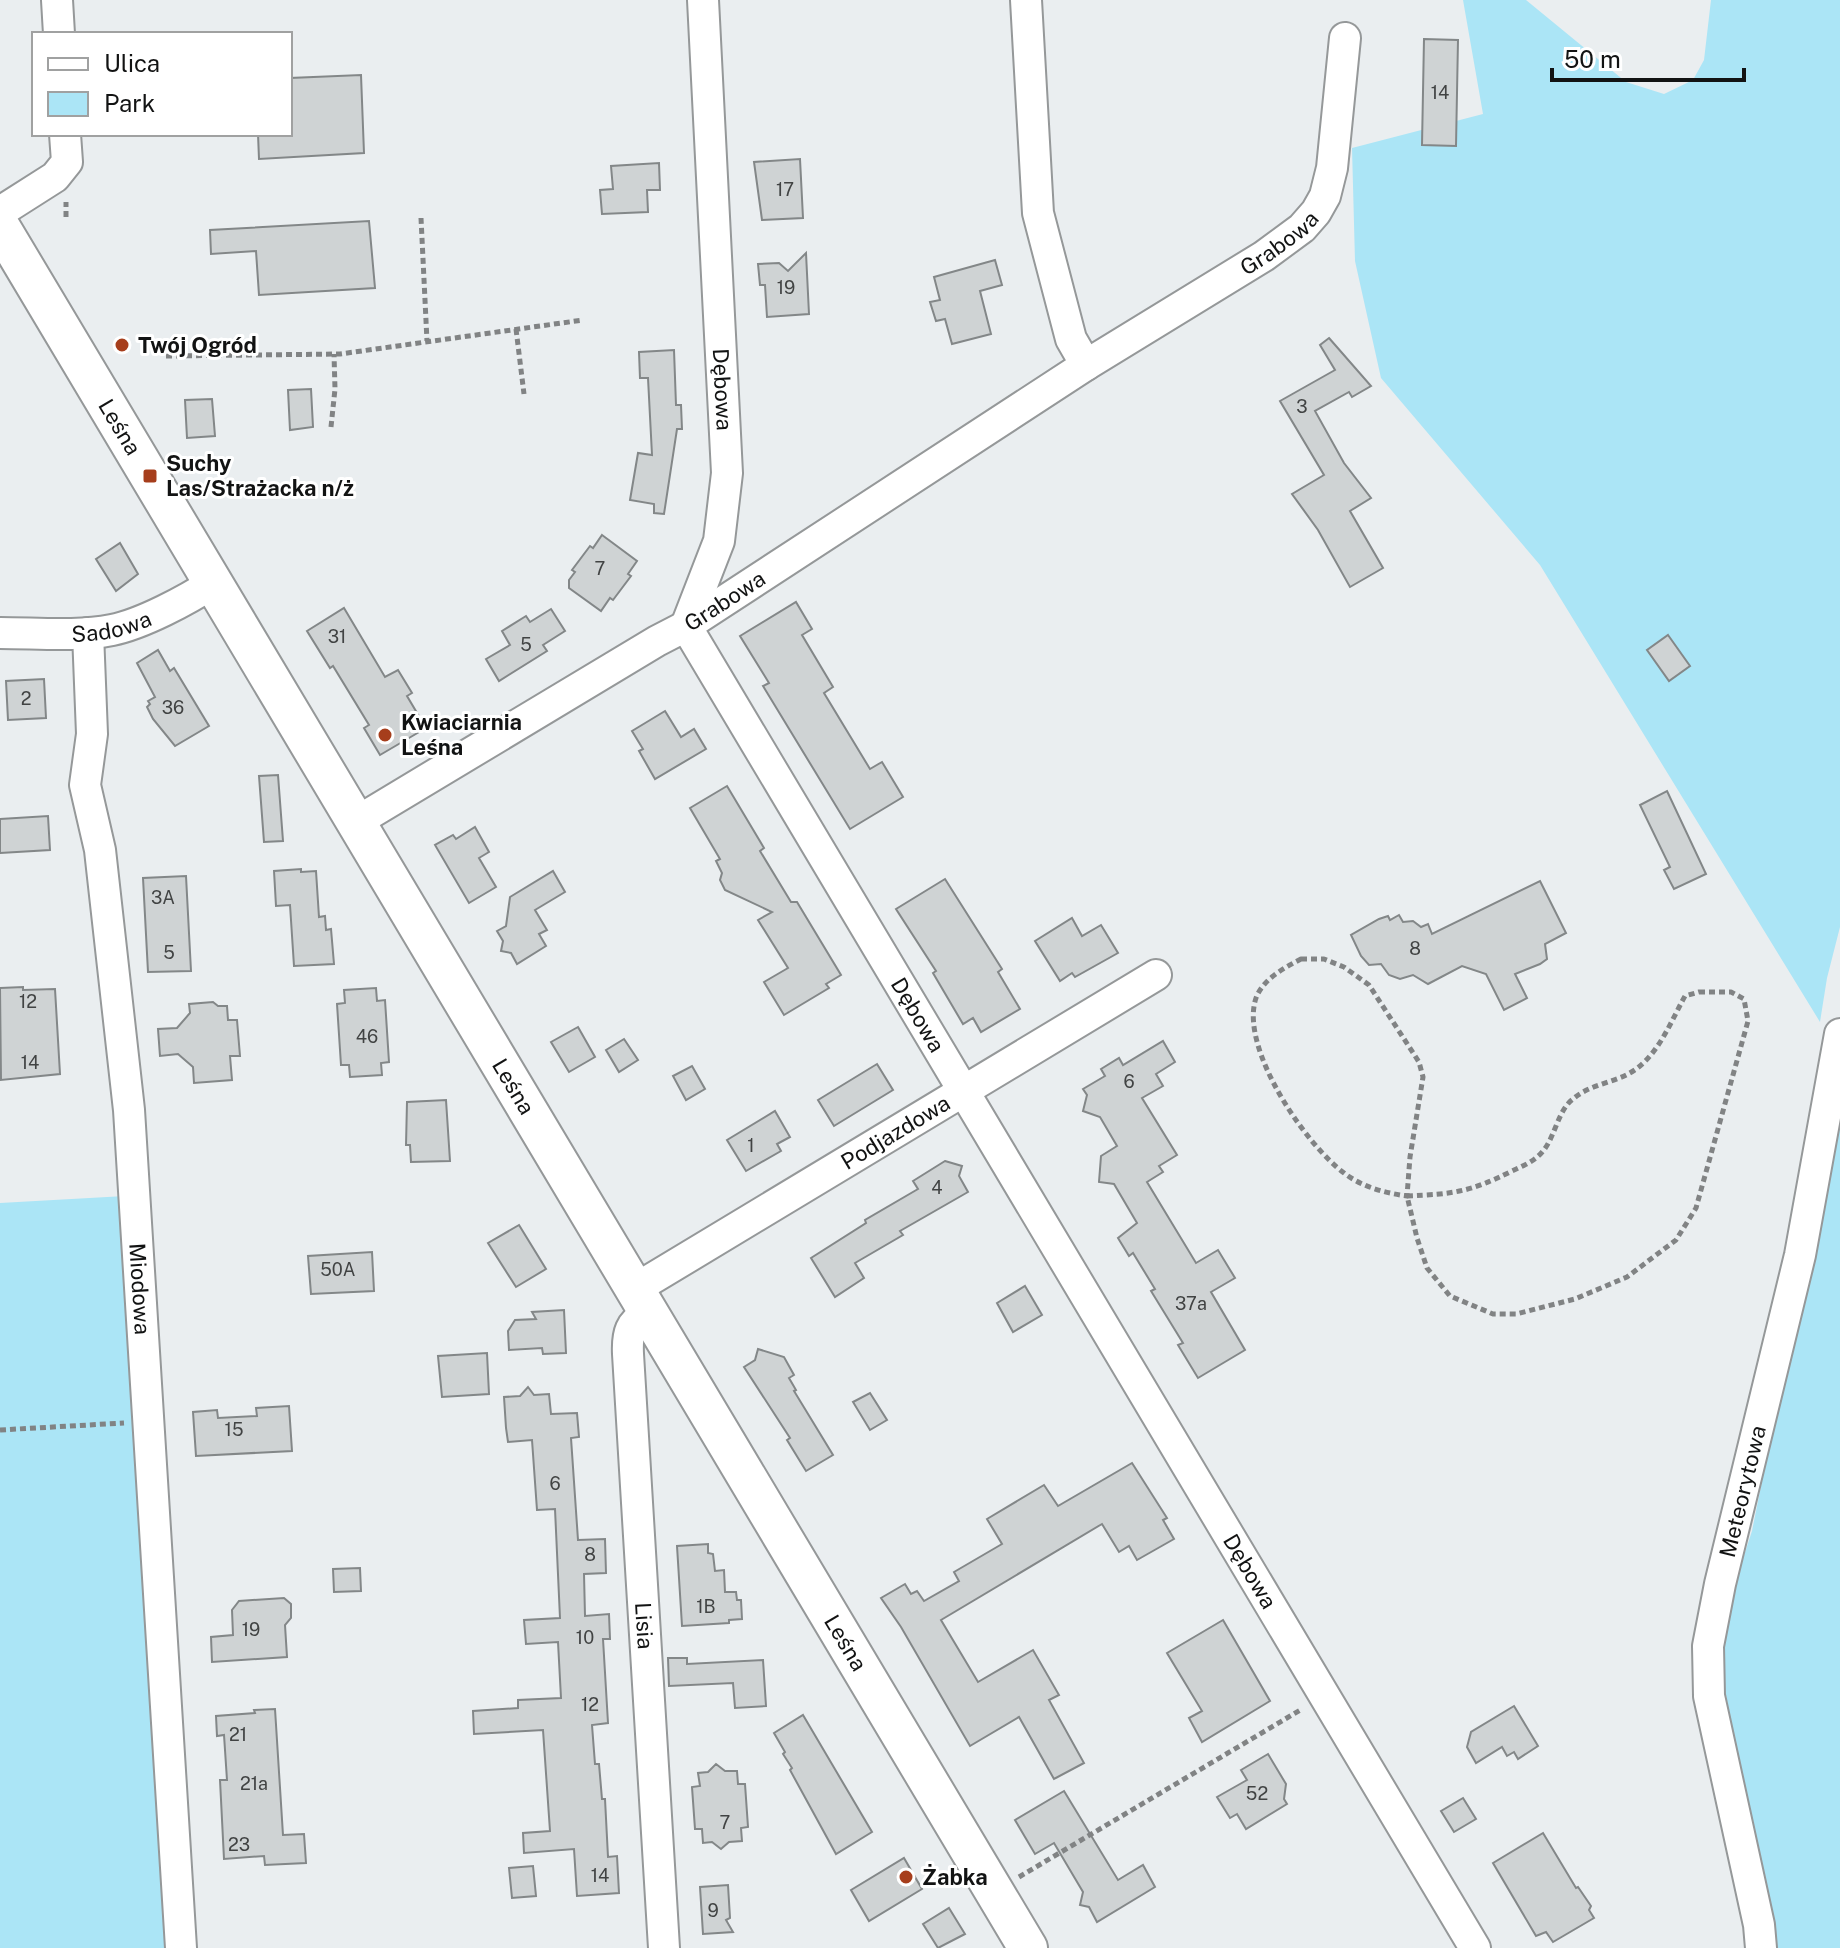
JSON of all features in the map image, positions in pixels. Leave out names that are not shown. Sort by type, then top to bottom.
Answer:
[{"type":"street","points":[[57,0],[59,32]]},
{"type":"street","name":"Dębowa","points":[[703,0],[727,473],[719,541],[686,626],[1475,1948]]},
{"type":"street","points":[[1026,0],[1038,213],[1071,339],[1086,365]]},
{"type":"street","name":"Grabowa","points":[[356,822],[686,626],[1086,365],[1264,256],[1302,228],[1325,196],[1332,168],[1345,38]]},
{"type":"street","points":[[0,212],[55,177],[67,162],[65,136]]},
{"type":"street","name":"Leśna","points":[[0,226],[1028,1948]]},
{"type":"street","name":"Sadowa","points":[[0,633],[115,630],[188,600],[213,583]]},
{"type":"street","name":"Miodowa","points":[[88,633],[92,734],[85,785],[100,850],[129,1110],[181,1948]]},
{"type":"street","name":"Podjazdowa","points":[[641,1300],[962,1092],[1156,975]]},
{"type":"street","name":"Meteorytowa","points":[[1761,1948],[1759,1925],[1709,1696],[1708,1646],[1720,1584],[1800,1255],[1840,1034]]},
{"type":"street","name":"Lisia","points":[[641,1300],[636,1320],[629,1330],[628,1354],[664,1948]]},
{"type":"path","points":[[421,218],[427,342]]},
{"type":"path","points":[[166,356],[334,354],[583,320]]},
{"type":"path","points":[[516,329],[524,394]]},
{"type":"path","points":[[331,427],[335,389],[334,354]]},
{"type":"path","points":[[1407,1196],[1423,1077],[1419,1062],[1369,985],[1344,967],[1324,959],[1301,959],[1276,972],[1256,998],[1253,1035],[1267,1070],[1305,1134],[1344,1174],[1379,1192],[1407,1196],[1451,1194],[1478,1188],[1527,1164],[1542,1152],[1571,1100],[1628,1074],[1644,1063],[1656,1049],[1685,996],[1699,992],[1731,992],[1744,999],[1748,1021],[1696,1208],[1676,1240],[1627,1277],[1575,1299],[1516,1314],[1493,1314],[1450,1296],[1427,1268],[1407,1196]]},
{"type":"path","points":[[0,1430],[149,1422]]},
{"type":"path","points":[[1008,1884],[1310,1704]]},
{"type":"green space","points":[[1463,0],[1526,0],[1626,82],[1664,94],[1693,80],[1704,60],[1711,0],[1840,0],[1840,927],[1820,1022],[1540,565],[1381,378],[1355,261],[1352,148],[1483,114]]},
{"type":"green space","points":[[1840,1094],[1840,1948],[1772,1948],[1722,1673],[1730,1598],[1752,1531]]},
{"type":"green space","points":[[125,1196],[168,1948],[0,1948],[0,1203]]},
{"type":"building","points":[[1424,39],[1458,40],[1456,146],[1422,145]]},
{"type":"building","points":[[361,75],[364,153],[259,159],[258,136],[292,136],[292,78]]},
{"type":"building","points":[[800,159],[803,218],[762,220],[754,162]]},
{"type":"building","points":[[659,163],[660,190],[647,190],[648,212],[602,214],[600,190],[613,189],[611,166]]},
{"type":"building","points":[[369,221],[375,288],[259,295],[256,251],[211,254],[210,230]]},
{"type":"building","points":[[806,253],[809,314],[767,317],[765,285],[760,285],[758,264],[779,263],[788,271]]},
{"type":"building","points":[[995,260],[1002,285],[980,291],[991,334],[952,344],[945,319],[936,321],[930,302],[940,300],[934,277]]},
{"type":"building","points":[[1329,338],[1371,386],[1352,397],[1349,392],[1315,411],[1344,463],[1371,498],[1350,511],[1383,568],[1350,587],[1318,530],[1292,494],[1324,475],[1280,401],[1335,370],[1320,345]]},
{"type":"building","points":[[674,350],[676,405],[681,405],[682,429],[677,429],[664,514],[654,513],[654,504],[630,500],[638,453],[652,455],[648,378],[640,378],[639,352]]},
{"type":"building","points":[[311,389],[313,427],[290,430],[288,390]]},
{"type":"building","points":[[212,399],[215,436],[187,438],[185,400]]},
{"type":"building","points":[[602,535],[637,561],[628,574],[631,576],[601,611],[569,588],[569,580],[575,572],[572,570]]},
{"type":"building","points":[[120,543],[138,574],[116,591],[96,559]]},
{"type":"building","points":[[796,602],[812,629],[802,635],[833,687],[824,693],[870,769],[882,762],[903,797],[850,829],[763,686],[769,683],[740,636]]},
{"type":"building","points":[[344,608],[385,677],[398,670],[412,693],[407,696],[426,728],[380,755],[364,728],[369,725],[333,666],[330,668],[307,631]]},
{"type":"building","points":[[551,609],[565,631],[543,645],[547,651],[499,681],[486,659],[510,645],[502,631],[526,616],[530,622]]},
{"type":"building","points":[[1668,635],[1690,666],[1669,681],[1647,650]]},
{"type":"building","points":[[158,650],[170,671],[174,668],[209,726],[175,746],[147,707],[150,704],[148,701],[155,697],[137,663]]},
{"type":"building","points":[[44,679],[46,718],[8,720],[6,681]]},
{"type":"building","points":[[665,711],[681,737],[694,729],[706,749],[655,779],[632,731]]},
{"type":"building","points":[[278,775],[283,841],[264,842],[259,776]]},
{"type":"building","points":[[727,786],[764,848],[760,851],[791,902],[797,902],[841,975],[826,984],[829,988],[784,1015],[764,982],[788,968],[758,920],[772,912],[725,890],[716,861],[720,859],[690,808]]},
{"type":"building","points":[[1667,791],[1706,874],[1674,889],[1664,870],[1670,867],[1640,805]]},
{"type":"building","points":[[48,816],[50,850],[0,853],[0,819]]},
{"type":"building","points":[[475,827],[489,852],[479,858],[496,887],[469,903],[435,845],[453,835],[456,839]]},
{"type":"building","points":[[301,869],[301,872],[316,871],[319,917],[325,916],[326,930],[331,929],[334,964],[294,966],[290,905],[276,906],[274,871]]},
{"type":"building","points":[[553,871],[565,892],[535,910],[547,930],[539,934],[546,946],[517,964],[511,953],[501,951],[503,941],[497,931],[506,926],[510,897]]},
{"type":"building","points":[[186,876],[191,971],[148,972],[143,878]]},
{"type":"building","points":[[945,879],[1002,969],[998,972],[1020,1009],[981,1032],[973,1018],[963,1024],[933,973],[936,971],[896,909]]},
{"type":"building","points":[[1540,881],[1566,933],[1545,944],[1547,959],[1515,974],[1527,998],[1504,1010],[1486,974],[1462,966],[1428,984],[1413,975],[1400,979],[1389,975],[1381,964],[1369,965],[1351,935],[1379,919],[1388,916],[1390,920],[1399,915],[1403,922],[1413,921],[1421,927],[1428,924],[1432,934]]},
{"type":"building","points":[[1072,918],[1082,936],[1101,925],[1118,953],[1075,977],[1072,973],[1060,981],[1035,941]]},
{"type":"building","points":[[23,987],[23,990],[55,989],[60,1074],[1,1080],[0,988]]},
{"type":"building","points":[[376,988],[377,1001],[385,1000],[389,1062],[381,1063],[382,1075],[350,1077],[349,1065],[341,1065],[337,1004],[345,1003],[344,990]]},
{"type":"building","points":[[213,1002],[218,1006],[227,1006],[228,1020],[237,1020],[240,1056],[230,1056],[232,1080],[194,1083],[193,1067],[178,1054],[160,1056],[158,1029],[177,1028],[190,1013],[189,1004]]},
{"type":"building","points":[[578,1027],[595,1057],[569,1072],[551,1042]]},
{"type":"building","points":[[624,1039],[638,1060],[619,1072],[606,1050]]},
{"type":"building","points":[[1163,1041],[1175,1062],[1156,1074],[1163,1086],[1142,1098],[1177,1155],[1159,1166],[1163,1172],[1147,1182],[1196,1263],[1218,1250],[1235,1278],[1211,1292],[1245,1350],[1198,1378],[1178,1345],[1183,1343],[1151,1291],[1155,1289],[1133,1253],[1129,1256],[1118,1238],[1137,1223],[1114,1184],[1099,1182],[1101,1156],[1117,1146],[1100,1117],[1083,1111],[1087,1095],[1083,1089],[1105,1076],[1101,1069],[1119,1058],[1123,1065]]},
{"type":"building","points":[[877,1064],[893,1090],[834,1126],[818,1100]]},
{"type":"building","points":[[692,1066],[705,1089],[686,1100],[673,1076]]},
{"type":"building","points":[[446,1100],[450,1161],[411,1162],[410,1145],[406,1145],[407,1102]]},
{"type":"building","points":[[775,1111],[790,1137],[777,1144],[781,1151],[746,1171],[727,1140]]},
{"type":"building","points":[[945,1161],[962,1166],[959,1176],[968,1192],[900,1231],[903,1235],[855,1263],[864,1278],[835,1297],[811,1258],[866,1223],[865,1220],[918,1189],[913,1181]]},
{"type":"building","points":[[519,1225],[546,1269],[516,1287],[488,1243]]},
{"type":"building","points":[[372,1252],[374,1291],[311,1294],[308,1256]]},
{"type":"building","points":[[1025,1286],[1042,1315],[1013,1332],[997,1303]]},
{"type":"building","points":[[564,1310],[566,1353],[543,1354],[542,1348],[509,1350],[508,1331],[515,1320],[536,1319],[532,1312]]},
{"type":"building","points":[[758,1349],[784,1357],[794,1375],[789,1378],[794,1391],[833,1455],[806,1471],[787,1440],[790,1438],[744,1367],[755,1360]]},
{"type":"building","points":[[487,1353],[489,1394],[442,1397],[438,1356]]},
{"type":"building","points":[[528,1387],[534,1395],[549,1394],[551,1414],[577,1413],[579,1437],[571,1438],[578,1540],[605,1539],[606,1573],[584,1574],[585,1616],[609,1614],[610,1639],[603,1639],[608,1723],[592,1725],[595,1764],[599,1764],[602,1799],[605,1799],[608,1857],[617,1856],[619,1893],[577,1896],[574,1849],[524,1853],[523,1833],[550,1831],[543,1730],[474,1734],[473,1711],[518,1708],[518,1700],[561,1698],[558,1642],[526,1644],[524,1620],[560,1618],[555,1509],[537,1510],[532,1440],[508,1442],[506,1428],[504,1397],[520,1396]]},
{"type":"building","points":[[870,1393],[887,1420],[870,1430],[853,1402]]},
{"type":"building","points":[[289,1406],[292,1451],[196,1456],[193,1412],[217,1410],[218,1418],[257,1416],[256,1408]]},
{"type":"building","points":[[1132,1463],[1167,1518],[1163,1520],[1174,1539],[1137,1560],[1129,1546],[1119,1552],[1102,1524],[941,1620],[978,1682],[1033,1650],[1059,1695],[1049,1700],[1084,1763],[1054,1779],[1019,1717],[970,1746],[881,1598],[905,1584],[911,1594],[917,1591],[924,1601],[959,1581],[954,1572],[1002,1544],[987,1519],[1044,1485],[1058,1506]]},
{"type":"building","points":[[708,1544],[715,1571],[724,1570],[725,1592],[736,1592],[737,1600],[741,1600],[742,1619],[729,1620],[729,1623],[682,1626],[677,1546]]},
{"type":"building","points":[[360,1568],[361,1591],[334,1592],[333,1569]]},
{"type":"building","points":[[284,1598],[291,1604],[291,1618],[285,1625],[287,1657],[212,1662],[211,1637],[233,1635],[232,1610],[239,1601]]},
{"type":"building","points":[[1223,1620],[1270,1701],[1202,1742],[1189,1718],[1202,1711],[1167,1653]]},
{"type":"building","points":[[668,1658],[687,1658],[687,1664],[763,1660],[766,1706],[735,1708],[733,1683],[669,1686]]},
{"type":"building","points":[[1514,1706],[1538,1746],[1518,1759],[1514,1752],[1507,1756],[1502,1747],[1476,1763],[1467,1747],[1471,1732]]},
{"type":"building","points":[[275,1709],[283,1835],[304,1834],[306,1863],[265,1865],[264,1856],[224,1859],[220,1780],[227,1780],[224,1735],[217,1736],[216,1716]]},
{"type":"building","points":[[803,1715],[872,1832],[836,1854],[790,1770],[792,1768],[774,1733]]},
{"type":"building","points":[[1268,1754],[1286,1784],[1284,1799],[1287,1804],[1246,1829],[1237,1814],[1230,1818],[1217,1797],[1247,1780],[1241,1770]]},
{"type":"building","points":[[716,1764],[725,1771],[737,1771],[738,1784],[745,1784],[748,1827],[741,1828],[742,1841],[729,1842],[721,1849],[712,1842],[703,1843],[702,1829],[695,1829],[692,1787],[700,1786],[698,1773],[708,1772]]},
{"type":"building","points":[[1064,1791],[1118,1880],[1143,1865],[1155,1887],[1097,1922],[1089,1907],[1080,1905],[1083,1892],[1054,1843],[1035,1854],[1015,1820]]},
{"type":"building","points":[[1463,1798],[1476,1819],[1454,1832],[1441,1811]]},
{"type":"building","points":[[1543,1833],[1576,1888],[1591,1906],[1589,1910],[1594,1918],[1553,1942],[1546,1932],[1536,1936],[1493,1863]]},
{"type":"building","points":[[904,1858],[922,1889],[869,1921],[851,1890]]},
{"type":"building","points":[[533,1866],[536,1896],[512,1898],[509,1868]]},
{"type":"building","points":[[728,1885],[730,1918],[726,1920],[733,1932],[703,1934],[700,1887]]},
{"type":"building","points":[[949,1908],[965,1934],[938,1948],[923,1924]]},
{"type":"place","name":"Twój Ogród","points":[[122,345]]},
{"type":"place","name":"Suchy Las/Strażacka n/ż","points":[[150,476]]},
{"type":"place","name":"Kwiaciarnia Leśna","points":[[385,735]]},
{"type":"place","name":"Żabka","points":[[906,1877]]}]
